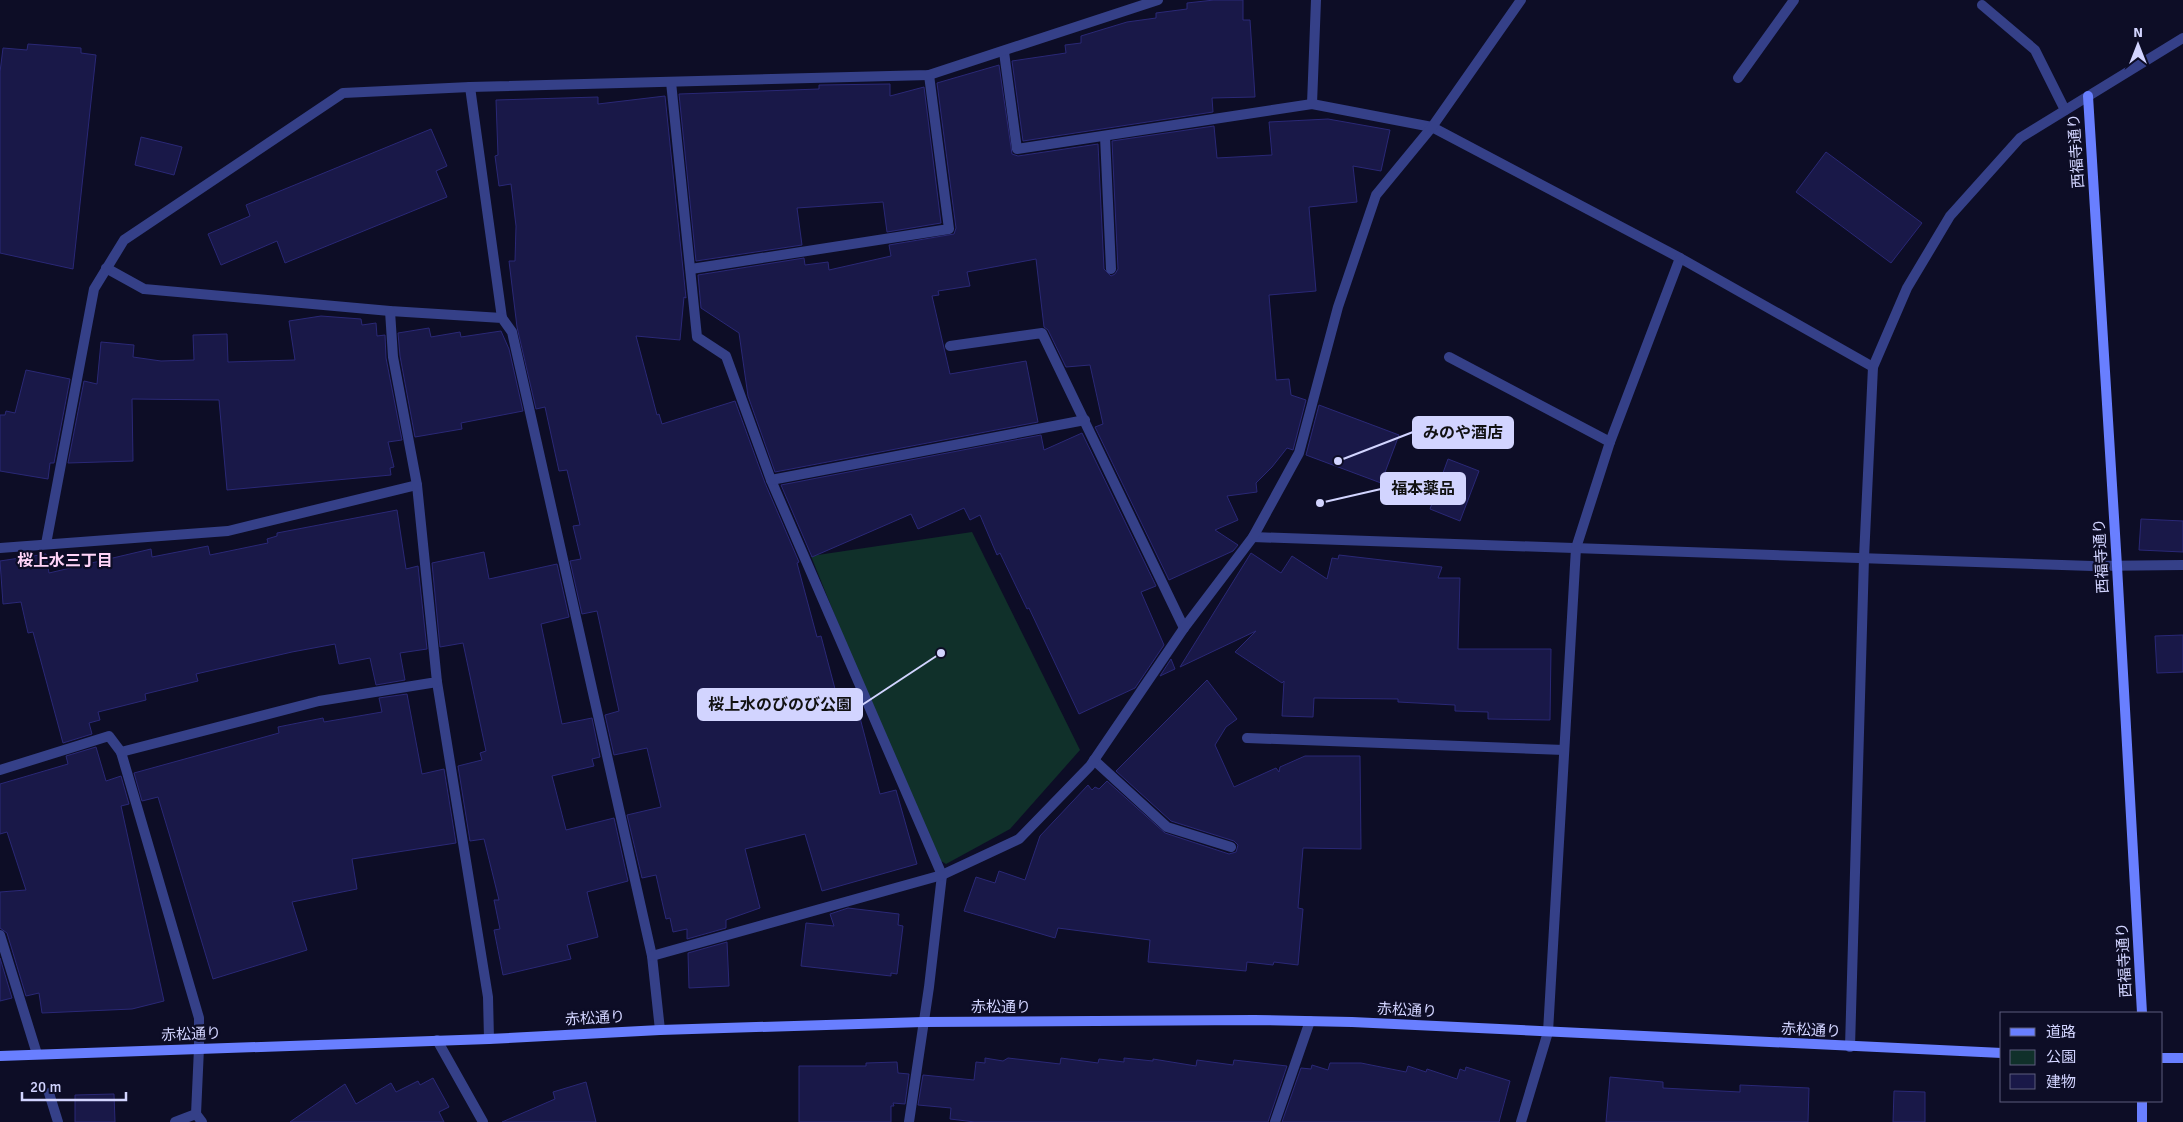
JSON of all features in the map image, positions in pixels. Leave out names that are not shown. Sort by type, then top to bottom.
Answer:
[{"type":"street","points":[[46,544],[94,290],[124,240],[343,93],[470,87],[929,75],[1158,0]]},
{"type":"street","points":[[1312,104],[1316,0]]},
{"type":"street","points":[[652,956],[942,875],[1019,839],[1094,760],[1184,628],[1253,537],[1299,453],[1338,307],[1376,195],[1432,127],[1521,0]]},
{"type":"street","points":[[1738,78],[1792,1]]},
{"type":"street","points":[[1982,5],[2035,50],[2065,110]]},
{"type":"street","points":[[1850,1047],[1864,558],[1873,367],[1907,288],[1950,216],[2020,138],[2183,38]]},
{"type":"street","points":[[1004,52],[1017,149],[1312,104],[1432,127],[1680,258],[1873,367]]},
{"type":"street","points":[[691,269],[949,229],[929,75]]},
{"type":"street","points":[[671,82],[697,337],[726,356],[771,480],[942,875],[909,1122]]},
{"type":"street","points":[[470,87],[502,318],[512,332],[652,956],[660,1030]]},
{"type":"street","name":"西福寺通り","points":[[2088,96],[2142,1012]]},
{"type":"street","points":[[1105,136],[1110,269]]},
{"type":"street","points":[[1521,1122],[1548,1032],[1576,548],[1610,442],[1680,258]]},
{"type":"street","points":[[106,268],[144,289],[390,311],[502,318]]},
{"type":"street","points":[[390,311],[393,358],[417,485],[436,682],[488,996],[489,1039]]},
{"type":"street","points":[[950,346],[1042,333],[1184,628]]},
{"type":"street","points":[[1449,357],[1610,442]]},
{"type":"street","points":[[771,480],[1085,420]]},
{"type":"street","points":[[0,548],[228,531],[417,485]]},
{"type":"street","points":[[1253,537],[2117,566],[2183,565]]},
{"type":"street","points":[[121,752],[319,701],[436,682]]},
{"type":"street","points":[[0,770],[109,736],[121,752],[199,1018],[199,1118],[174,1122]]},
{"type":"street","points":[[1247,738],[1564,750]]},
{"type":"street","points":[[1094,760],[1166,827],[1231,847]]},
{"type":"street","points":[[0,935],[37,1054]]},
{"type":"street","points":[[1275,1122],[1310,1021]]},
{"type":"street","name":"赤松通り","points":[[0,1056],[489,1039],[660,1030],[923,1022],[1310,1021],[2000,1053]]},
{"type":"street","points":[[436,1040],[483,1122]]},
{"type":"street","points":[[2163,1058],[2183,1058]]},
{"type":"street","points":[[49,1093],[58,1122]]},
{"type":"street","points":[[2142,1102],[2142,1122]]},
{"type":"green space","points":[[972,532],[1080,750],[1010,829],[946,864],[931,855],[811,556]]},
{"type":"building","points":[[1214,0],[1243,0],[1243,20],[1250,20],[1255,97],[1212,98],[1213,112],[1023,141],[1012,61],[1066,53],[1065,45],[1081,43],[1081,36],[1127,22],[1156,18],[1156,13],[1187,9],[1187,3]]},
{"type":"building","points":[[28,44],[81,48],[81,53],[96,55],[73,269],[0,253],[0,72],[3,48],[27,50]]},
{"type":"building","points":[[999,65],[1012,154],[1018,156],[1098,144],[1104,269],[1111,276],[1118,269],[1112,141],[1214,126],[1217,158],[1272,155],[1269,122],[1328,119],[1390,130],[1381,171],[1353,166],[1357,202],[1309,207],[1316,291],[1269,295],[1276,380],[1289,379],[1291,395],[1306,400],[1293,450],[1287,448],[1256,483],[1257,492],[1227,496],[1238,520],[1215,530],[1238,545],[1233,551],[1169,580],[1095,427],[1103,424],[1090,365],[1066,367],[1048,330],[1044,327],[1036,259],[967,272],[970,286],[938,291],[939,295],[932,296],[950,374],[1026,361],[1038,422],[775,472],[748,396],[739,333],[701,308],[698,275],[804,258],[805,265],[828,262],[829,270],[891,256],[889,245],[954,234],[956,228],[937,83]]},
{"type":"building","points":[[890,84],[890,96],[924,87],[941,223],[887,232],[883,202],[797,208],[802,245],[696,261],[679,94],[819,89],[819,85]]},
{"type":"building","points":[[665,96],[686,298],[684,297],[680,340],[636,336],[657,415],[659,414],[662,424],[735,401],[765,483],[799,562],[797,563],[817,637],[821,636],[843,719],[859,714],[880,794],[896,790],[917,864],[822,891],[805,834],[745,849],[760,908],[726,920],[726,928],[687,939],[687,929],[673,932],[670,918],[666,919],[656,875],[642,878],[627,815],[661,807],[647,748],[614,755],[605,715],[619,711],[597,611],[582,614],[570,561],[581,559],[573,526],[580,525],[567,470],[559,471],[545,407],[536,409],[517,327],[509,261],[515,261],[516,226],[511,184],[499,186],[495,156],[498,155],[496,100],[598,97],[598,104]]},
{"type":"building","points":[[431,129],[447,166],[436,171],[447,197],[285,263],[277,241],[221,265],[208,234],[250,216],[246,205]]},
{"type":"building","points":[[141,137],[182,147],[174,175],[135,165]]},
{"type":"building","points":[[1826,152],[1922,223],[1891,263],[1796,192]]},
{"type":"building","points":[[321,316],[361,319],[362,325],[376,323],[377,336],[385,335],[386,358],[402,440],[388,442],[394,467],[390,468],[391,475],[227,490],[219,400],[132,399],[133,461],[68,463],[84,381],[97,384],[101,342],[134,345],[133,357],[161,361],[194,360],[193,335],[227,334],[228,362],[295,360],[289,321]]},
{"type":"building","points":[[429,328],[431,337],[460,332],[461,337],[501,331],[509,349],[523,411],[461,423],[462,429],[415,437],[400,356],[398,333]]},
{"type":"building","points":[[26,370],[70,379],[54,463],[50,463],[48,479],[0,471],[0,415],[5,415],[6,411],[15,413]]},
{"type":"building","points":[[1319,405],[1399,435],[1381,483],[1306,455]]},
{"type":"building","points":[[1082,433],[1156,586],[1141,592],[1164,645],[1135,688],[1079,714],[1029,608],[1027,609],[1000,553],[997,555],[980,515],[970,520],[964,508],[918,529],[911,514],[812,557],[781,485],[1041,435],[1044,450]]},
{"type":"building","points":[[1448,459],[1479,471],[1460,521],[1430,509]]},
{"type":"building","points":[[397,510],[406,569],[418,566],[427,649],[400,653],[405,680],[376,685],[370,658],[339,664],[335,644],[196,674],[198,681],[145,694],[146,700],[98,712],[100,720],[89,723],[92,734],[63,743],[33,632],[28,633],[21,602],[3,604],[0,561],[46,554],[49,573],[151,549],[152,557],[208,546],[210,555],[268,543],[267,539],[277,536],[277,533]]},
{"type":"building","points":[[2141,519],[2183,521],[2183,552],[2139,550]]},
{"type":"building","points":[[484,552],[489,579],[557,564],[569,617],[541,624],[562,724],[592,718],[600,757],[592,759],[594,766],[552,776],[566,830],[614,818],[628,881],[587,892],[598,937],[567,945],[571,959],[503,975],[494,930],[500,929],[494,900],[499,900],[484,839],[470,841],[458,766],[482,760],[480,753],[486,751],[463,643],[440,647],[432,563]]},
{"type":"building","points":[[1251,553],[1281,573],[1292,556],[1327,579],[1332,558],[1338,559],[1339,555],[1442,567],[1438,578],[1460,578],[1458,649],[1551,649],[1550,720],[1488,719],[1488,712],[1455,711],[1455,705],[1398,702],[1398,699],[1314,698],[1313,717],[1282,716],[1284,681],[1282,683],[1235,652],[1256,631],[1180,667]]},
{"type":"building","points":[[2183,635],[2183,672],[2157,673],[2155,636]]},
{"type":"building","points":[[1171,659],[1175,669],[1160,676]]},
{"type":"building","points":[[1207,680],[1237,719],[1226,727],[1215,745],[1234,787],[1276,768],[1279,772],[1280,767],[1305,756],[1360,756],[1361,849],[1303,848],[1298,908],[1303,909],[1298,965],[1274,962],[1273,965],[1247,962],[1246,971],[1148,962],[1150,940],[1058,928],[1055,938],[964,911],[976,877],[995,883],[999,871],[1025,880],[1040,836],[1088,785],[1092,790],[1095,787],[1099,789],[1107,781],[1165,833],[1229,854],[1236,852],[1238,845],[1234,841],[1171,821],[1116,771]]},
{"type":"building","points":[[407,694],[422,774],[444,769],[456,843],[352,859],[357,889],[292,902],[307,950],[213,979],[158,797],[142,801],[134,773],[279,733],[278,727],[323,718],[324,722],[382,712],[379,698]]},
{"type":"building","points":[[96,747],[106,781],[121,776],[129,804],[121,806],[164,1001],[132,1009],[42,1013],[39,993],[26,996],[7,933],[0,928],[0,892],[26,890],[7,832],[0,834],[0,784],[68,764],[66,756]]},
{"type":"building","points":[[848,908],[899,914],[898,925],[903,926],[897,974],[891,973],[891,976],[801,966],[806,923],[834,926],[830,914]]},
{"type":"building","points":[[727,942],[729,986],[689,988],[688,953]]},
{"type":"building","points":[[0,958],[12,998],[0,1001]]},
{"type":"building","points":[[985,1058],[1003,1061],[1008,1058],[1060,1064],[1061,1058],[1098,1063],[1099,1059],[1124,1062],[1124,1058],[1153,1061],[1153,1059],[1196,1066],[1197,1060],[1233,1065],[1234,1060],[1287,1066],[1268,1122],[975,1122],[950,1119],[951,1108],[918,1105],[923,1075],[974,1080],[976,1062],[985,1063]]},
{"type":"building","points":[[897,1062],[898,1073],[909,1074],[905,1104],[893,1103],[894,1106],[891,1106],[891,1122],[799,1122],[799,1066],[866,1066],[866,1063]]},
{"type":"building","points":[[1330,1063],[1361,1063],[1406,1072],[1408,1066],[1426,1072],[1427,1069],[1457,1079],[1460,1069],[1465,1071],[1466,1067],[1510,1081],[1499,1122],[1282,1122],[1301,1068],[1311,1069],[1312,1065],[1328,1070]]},
{"type":"building","points":[[1610,1077],[1663,1082],[1663,1088],[1740,1092],[1740,1085],[1809,1088],[1808,1122],[1606,1122]]},
{"type":"building","points":[[433,1078],[449,1107],[439,1112],[444,1122],[290,1122],[345,1084],[356,1104],[391,1083],[396,1092],[418,1081],[420,1085]]},
{"type":"building","points":[[586,1082],[596,1122],[502,1122],[555,1099],[553,1092]]},
{"type":"building","points":[[1894,1091],[1925,1092],[1925,1122],[1893,1122]]},
{"type":"building","points":[[114,1094],[115,1122],[75,1122],[75,1095]]},
{"type":"place","name":"みのや酒店","points":[[1338,461]]},
{"type":"place","name":"福本薬品","points":[[1320,503]]},
{"type":"place","name":"桜上水のびのび公園","points":[[941,653]]},
{"type":"district","name":"桜上水三丁目","points":[[65,561]]}]
